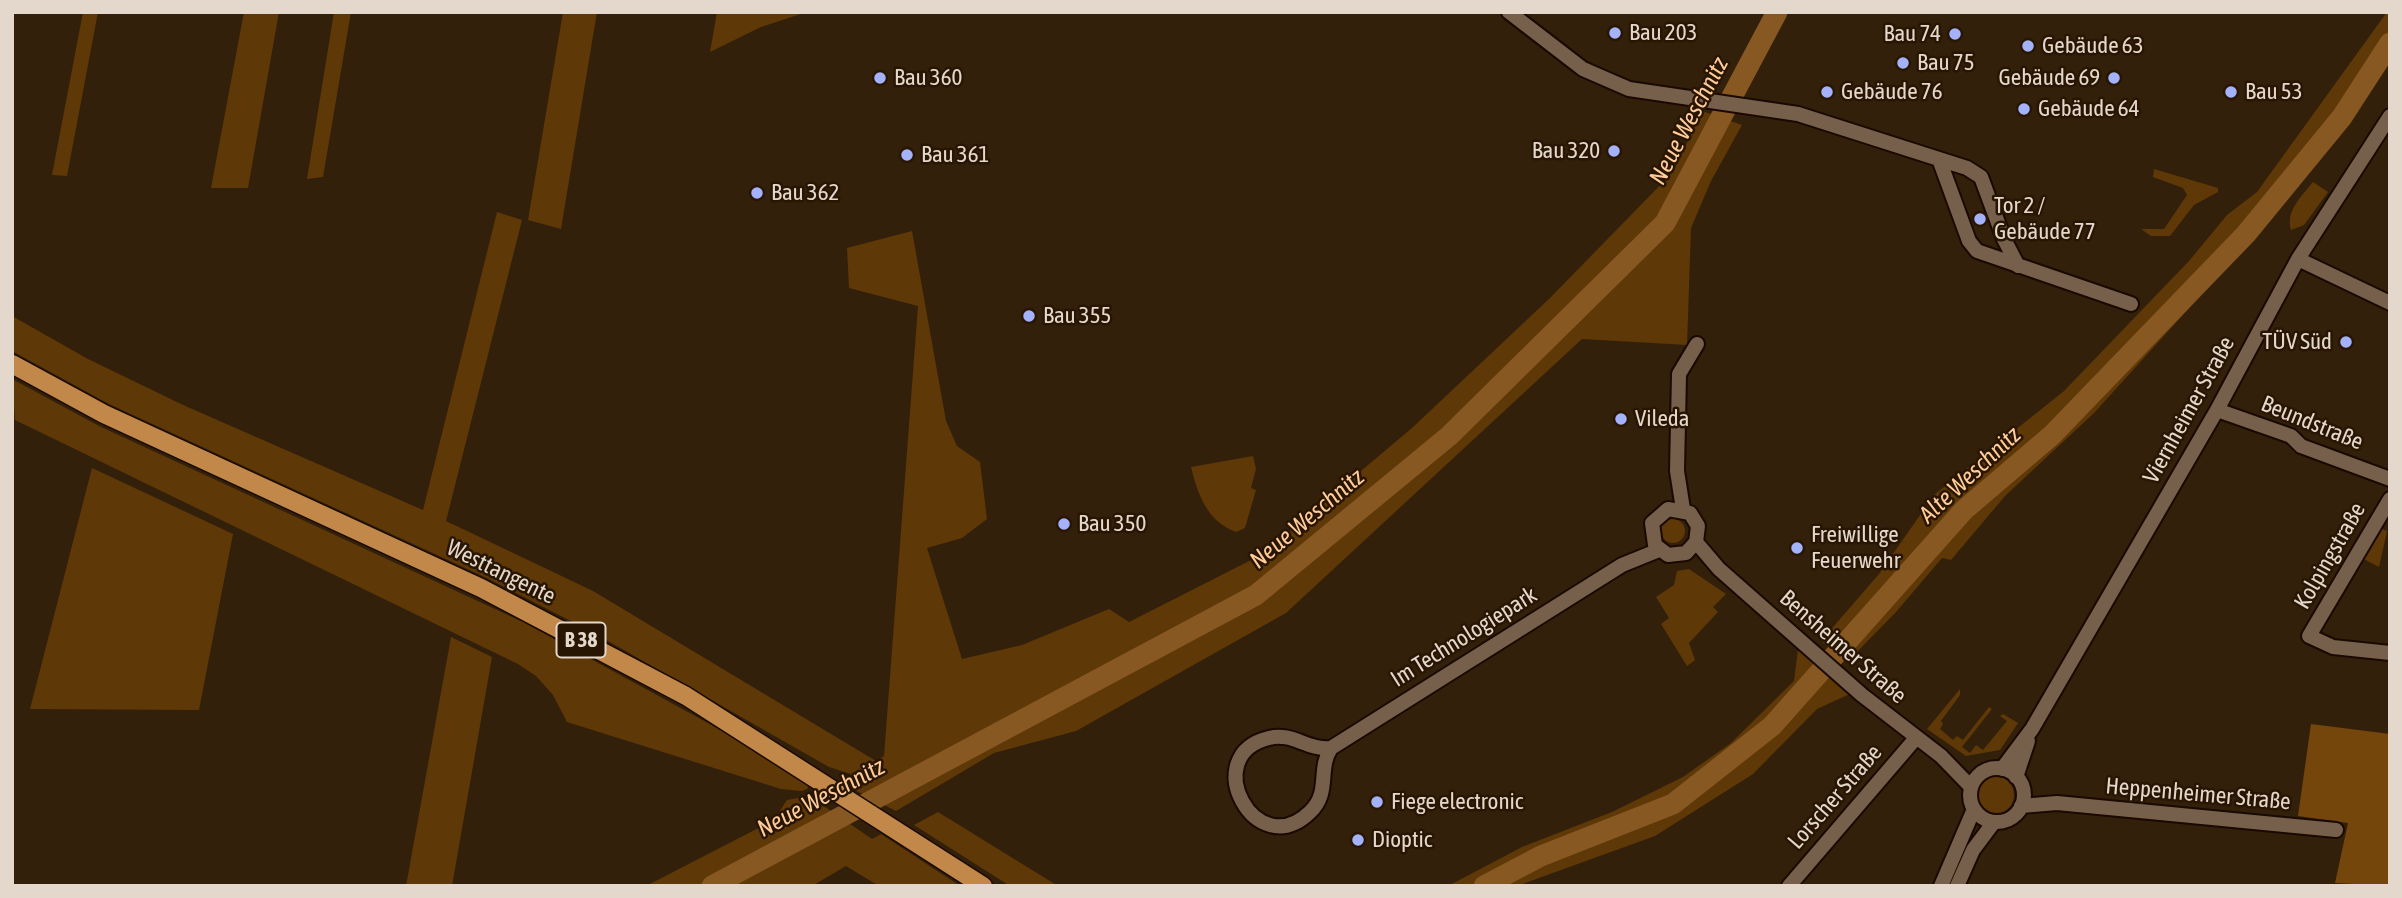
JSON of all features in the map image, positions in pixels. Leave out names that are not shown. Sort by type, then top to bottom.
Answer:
[{"type":"main road","name":"Westtangente","points":[[12,364],[104,414],[516,606],[685,696],[983,886]]},
{"type":"street","points":[[1509,12],[1583,69],[1608,81],[1665,96],[1798,114],[1967,167],[1981,177],[2004,239],[2018,266]]},
{"type":"street","name":"Viernheimer Straße","points":[[2002,769],[2032,729],[2217,410],[2298,259],[2390,116]]},
{"type":"street","points":[[1939,159],[1973,248],[2131,304]]},
{"type":"street","points":[[2298,259],[2390,303]]},
{"type":"street","points":[[1691,547],[1677,555],[1656,544],[1656,517],[1675,509],[1679,374],[1697,344]]},
{"type":"street","name":"Beundstraße","points":[[2217,410],[2291,436],[2301,446],[2390,479]]},
{"type":"street","name":"Kolpingstraße","points":[[2390,499],[2309,636],[2333,647],[2390,653]]},
{"type":"street","name":"Bensheimer Straße","points":[[1675,509],[1689,513],[1698,526],[1691,547],[1916,738],[1941,756],[1980,774]]},
{"type":"street","name":"Im Technologiepark","points":[[1331,748],[1656,544]]},
{"type":"street","name":"Viernheimer Straße","points":[[2016,776],[2032,729]]},
{"type":"street","points":[[1282,736],[1314,749],[1331,748],[1322,763],[1324,783],[1320,799],[1302,818],[1291,823],[1273,824],[1256,818],[1243,805],[1236,776],[1241,759],[1253,745],[1269,737],[1282,736]]},
{"type":"street","name":"Lorscher Straße","points":[[1789,886],[1916,738]]},
{"type":"street","name":"Bensheimer Straße","points":[[1941,756],[1971,788]]},
{"type":"street","points":[[2002,769],[2016,776],[2022,799],[2010,818],[1994,822],[1979,816],[1974,809],[1971,788],[1980,774],[2002,769]]},
{"type":"street","name":"Heppenheimer Straße","points":[[2022,799],[2336,830]]},
{"type":"street","points":[[1941,886],[1974,809]]},
{"type":"street","points":[[1957,886],[1973,850],[1994,822]]},
{"type":"shaded area","points":[[83,12],[98,12],[67,176],[52,175]]},
{"type":"shaded area","points":[[244,12],[279,12],[248,188],[211,188]]},
{"type":"shaded area","points":[[334,12],[351,12],[323,177],[307,179]]},
{"type":"shaded area","points":[[563,12],[597,12],[561,229],[528,220]]},
{"type":"shaded area","points":[[717,12],[807,12],[761,27],[710,52]]},
{"type":"shaded area","points":[[2387,12],[2390,12],[2390,47],[2270,219],[2094,413],[2005,496],[1951,560],[1942,558],[1896,612],[1847,662],[1821,641],[1879,574],[1934,495],[2064,391],[2189,261],[2227,215],[2257,192]]},
{"type":"shaded area","points":[[1702,111],[1742,125],[1711,181],[1691,228],[1687,345],[1582,339],[1286,613],[1076,731],[994,753],[896,811],[843,784],[851,774],[829,767],[594,633],[487,578],[109,404],[12,351],[12,316],[88,359],[183,405],[423,510],[497,212],[522,220],[446,521],[593,591],[876,761],[884,756],[918,306],[849,288],[847,248],[912,231],[946,421],[957,446],[980,462],[987,519],[962,538],[927,548],[962,659],[1022,645],[1109,609],[1129,622],[1261,555],[1412,428],[1550,298],[1673,172]]},
{"type":"shaded area","points":[[2154,169],[2218,188],[2218,192],[2194,205],[2170,236],[2151,236],[2141,229],[2164,229],[2187,195],[2183,188],[2153,177]]},
{"type":"shaded area","points":[[2313,182],[2328,192],[2304,225],[2291,230],[2292,210]]},
{"type":"shaded area","points":[[12,379],[99,426],[523,622],[783,764],[809,785],[807,789],[781,789],[567,722],[553,695],[536,676],[518,664],[15,420]]},
{"type":"shaded area","points":[[1253,456],[1256,469],[1251,488],[1256,490],[1245,528],[1236,532],[1218,521],[1205,506],[1191,467]]},
{"type":"shaded area","points":[[92,468],[233,534],[199,710],[30,709]]},
{"type":"shaded area","points":[[1673,519],[1681,523],[1685,531],[1681,539],[1673,543],[1665,539],[1661,531],[1665,523]]},
{"type":"shaded area","points":[[2377,527],[2387,531],[2379,567],[2360,557]]},
{"type":"shaded area","points":[[1689,569],[1726,594],[1713,607],[1718,612],[1689,643],[1695,660],[1687,666],[1661,624],[1669,618],[1656,597],[1674,585],[1677,571]]},
{"type":"shaded area","points":[[451,637],[492,657],[452,886],[406,886]]},
{"type":"shaded area","points":[[1799,642],[1852,693],[1817,709],[1753,774],[1655,836],[1517,886],[1448,886],[1522,847],[1612,812],[1683,777],[1731,743],[1794,681]]},
{"type":"shaded area","points":[[1960,689],[1960,695],[1941,721],[1943,724],[1940,729],[1953,740],[1957,736],[1963,740],[1989,707],[1992,709],[1962,747],[1970,753],[1976,745],[1983,750],[2007,721],[2000,716],[2003,714],[2018,723],[2000,750],[1966,756],[1927,729]]},
{"type":"shaded area","points":[[2311,724],[2390,734],[2390,886],[2335,883],[2348,823],[2298,816]]},
{"type":"shaded area","points":[[1995,776],[2009,781],[2014,795],[2009,809],[1995,814],[1981,809],[1976,795],[1981,781]]},
{"type":"shaded area","points":[[809,796],[872,839],[881,834],[960,886],[879,886],[846,866],[812,886],[646,886],[774,820],[787,800]]},
{"type":"shaded area","points":[[938,812],[1058,886],[1010,886],[914,825]]},
{"type":"waterway","name":"Neue Weschnitz","points":[[712,886],[1256,595],[1449,436],[1665,223],[1777,12]]},
{"type":"waterway","name":"Alte Weschnitz","points":[[1484,886],[1541,856],[1673,804],[1772,726],[1964,510],[2052,435],[2246,234],[2342,117],[2390,43]]},
{"type":"place","name":"Bau 203","points":[[1615,33]]},
{"type":"place","name":"Bau 74","points":[[1955,34]]},
{"type":"place","name":"Gebäude 63","points":[[2028,46]]},
{"type":"place","name":"Bau 75","points":[[1903,63]]},
{"type":"place","name":"Bau 360","points":[[880,78]]},
{"type":"place","name":"Gebäude 69","points":[[2114,78]]},
{"type":"place","name":"Gebäude 76","points":[[1827,92]]},
{"type":"place","name":"Bau 53","points":[[2231,92]]},
{"type":"place","name":"Gebäude 64","points":[[2024,109]]},
{"type":"place","name":"Bau 320","points":[[1614,151]]},
{"type":"place","name":"Bau 361","points":[[907,155]]},
{"type":"place","name":"Bau 362","points":[[757,193]]},
{"type":"place","name":"Tor 2 / Gebäude 77","points":[[1980,219]]},
{"type":"place","name":"Bau 355","points":[[1029,316]]},
{"type":"place","name":"TÜV Süd","points":[[2346,342]]},
{"type":"place","name":"Vileda","points":[[1621,419]]},
{"type":"place","name":"Bau 350","points":[[1064,524]]},
{"type":"place","name":"Freiwillige Feuerwehr","points":[[1797,548]]},
{"type":"place","name":"Fiege electronic","points":[[1377,802]]},
{"type":"place","name":"Dioptic","points":[[1358,840]]}]
